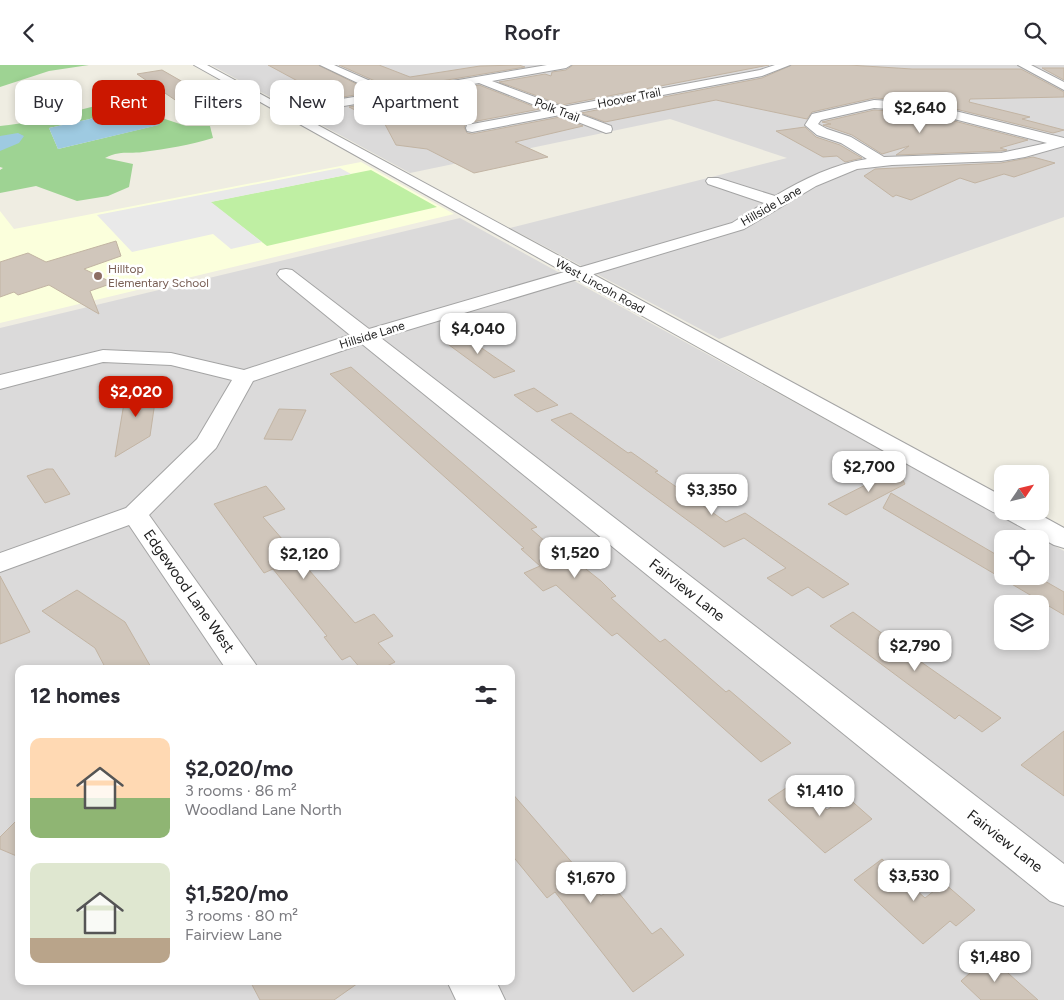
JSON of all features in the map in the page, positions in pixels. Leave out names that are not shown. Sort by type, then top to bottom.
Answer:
[{"type":"street","name":"West Lincoln Road","points":[[199,65],[270,104]]},
{"type":"street","points":[[325,65],[359,80]]},
{"type":"street","points":[[477,81],[566,65]]},
{"type":"street","name":"Hoover Trail","points":[[472,128],[762,73],[785,65]]},
{"type":"street","points":[[1023,65],[1064,87]]},
{"type":"street","name":"Polk Trail","points":[[481,80],[606,129]]},
{"type":"street","points":[[882,162],[846,140],[822,132],[811,125],[816,117],[874,104],[903,105],[923,107],[1062,142]]},
{"type":"street","name":"West Lincoln Road","points":[[309,125],[994,502]]},
{"type":"street","name":"Hillside Lane","points":[[245,377],[366,336],[738,226],[824,176],[855,166],[882,162],[1003,157],[1062,142]]},
{"type":"street","points":[[713,181],[777,202]]},
{"type":"street","name":"Fairview Lane","points":[[286,274],[1064,888]]},
{"type":"street","points":[[0,382],[103,356],[172,359],[245,377],[207,443],[135,514],[0,563]]},
{"type":"street","name":"Edgewood Lane West","points":[[135,514],[240,665]]},
{"type":"street","points":[[1029,520],[1064,539]]},
{"type":"street","points":[[472,985],[483,1000]]},
{"type":"shaded area","points":[[211,65],[1064,65],[1064,217],[719,339],[510,228],[787,158],[670,119],[410,173],[322,125],[344,125],[344,80],[270,80],[270,97],[260,92],[260,80],[239,80]]},
{"type":"shaded area","name":"Hilltop Elementary School","points":[[361,162],[454,214],[0,323],[0,211],[14,229]]},
{"type":"shaded area","points":[[340,168],[351,174],[211,202],[262,242],[231,249],[213,234],[132,252],[97,215]]},
{"type":"shaded area","points":[[460,218],[994,512],[994,520],[1008,520],[1026,530],[994,530],[994,585],[1049,585],[1049,543],[1064,551],[1064,1000],[0,1000],[0,328]]},
{"type":"green space","points":[[0,65],[89,65],[49,71],[21,80],[15,80],[15,82],[0,87]]},
{"type":"green space","points":[[92,107],[92,118],[82,121],[82,109]]},
{"type":"green space","points":[[165,119],[175,122],[175,125],[210,126],[213,138],[161,150],[120,153],[105,158],[133,164],[129,187],[108,196],[77,201],[36,186],[0,193],[0,170],[3,168],[0,167],[0,126],[63,125],[49,128],[58,149],[158,125],[165,125]]},
{"type":"green space","points":[[371,170],[437,207],[267,246],[210,202]]},
{"type":"water","points":[[92,118],[92,125],[159,125],[58,149],[49,128],[63,125],[82,125],[82,121]]},
{"type":"water","points":[[18,133],[24,136],[19,143],[0,151],[0,136]]},
{"type":"building","points":[[268,65],[318,65],[354,83],[354,95],[344,97],[344,80],[296,80]]},
{"type":"building","points":[[339,65],[379,65],[410,77],[480,66],[519,65],[525,67],[447,80],[373,80]]},
{"type":"building","points":[[573,65],[769,65],[562,105],[499,82],[545,74],[551,76],[552,72],[566,70]]},
{"type":"building","points":[[792,65],[849,65],[912,69],[1021,69],[1064,92],[1064,97],[970,99],[969,102],[1030,117],[1022,119],[1064,130],[1053,133],[923,101],[874,98],[812,112],[807,119],[716,100],[605,122],[581,113],[762,78]]},
{"type":"building","points":[[1042,68],[1064,68],[1064,80]]},
{"type":"building","points":[[162,70],[179,80],[175,80],[175,100],[165,93],[165,80],[146,80],[137,74]]},
{"type":"building","points":[[477,85],[479,85],[540,109],[477,121]]},
{"type":"building","points":[[874,110],[923,113],[1028,140],[1000,148],[1007,150],[1001,151],[896,155],[909,146],[882,154],[852,135],[823,125],[831,124],[822,122]]},
{"type":"building","points":[[560,117],[583,126],[515,142],[548,157],[474,173],[427,149],[396,145],[385,125],[466,125],[464,127],[467,133],[472,134]]},
{"type":"building","points":[[805,127],[816,137],[840,145],[862,158],[845,162],[837,156],[823,157],[776,131]]},
{"type":"building","points":[[1033,157],[1055,163],[1014,177],[1004,174],[975,183],[960,178],[911,200],[896,195],[893,197],[864,176],[875,169],[1001,163]]},
{"type":"building","points":[[116,241],[121,256],[84,269],[113,283],[90,291],[99,314],[49,285],[18,295],[14,292],[0,297],[0,262],[28,253],[46,262]]},
{"type":"building","points":[[454,329],[515,371],[494,378],[445,342]]},
{"type":"building","points":[[351,367],[537,527],[531,529],[562,556],[567,554],[601,581],[616,596],[611,598],[660,642],[665,639],[726,692],[729,690],[791,743],[761,762],[617,633],[612,636],[556,585],[543,591],[524,573],[540,566],[521,549],[524,548],[330,374]]},
{"type":"building","points":[[157,388],[150,436],[115,457],[126,391]]},
{"type":"building","points":[[534,388],[558,405],[537,412],[514,395]]},
{"type":"building","points":[[279,409],[306,410],[292,440],[264,439]]},
{"type":"building","points":[[571,413],[628,453],[631,452],[658,471],[655,472],[726,522],[745,513],[849,584],[823,598],[808,587],[792,596],[767,578],[786,568],[744,538],[724,547],[551,420]]},
{"type":"building","points":[[47,469],[53,469],[70,494],[45,503],[27,476]]},
{"type":"building","points":[[897,469],[905,484],[846,515],[828,504]]},
{"type":"building","points":[[266,486],[285,509],[263,517],[355,623],[374,614],[393,636],[378,643],[395,662],[389,665],[358,665],[350,656],[342,660],[324,637],[327,636],[273,569],[264,573],[214,504]]},
{"type":"building","points":[[891,493],[994,553],[994,574],[883,508]]},
{"type":"building","points":[[0,576],[30,632],[0,644]]},
{"type":"building","points":[[1049,583],[1064,592],[1064,615],[1049,606],[1049,595],[1030,595],[1013,585],[1049,585]]},
{"type":"building","points":[[77,590],[125,622],[150,665],[104,665],[95,648],[42,611]]},
{"type":"building","points":[[853,612],[1001,718],[982,732],[959,715],[955,719],[830,626]]},
{"type":"building","points":[[1064,731],[1064,796],[1021,765]]},
{"type":"building","points":[[795,782],[827,810],[846,796],[872,819],[825,853],[768,800]]},
{"type":"building","points":[[515,797],[601,896],[614,887],[652,934],[661,928],[684,955],[633,992],[555,892],[547,898],[515,859]]},
{"type":"building","points":[[15,822],[15,855],[0,849],[0,837]]},
{"type":"building","points":[[882,859],[925,898],[944,883],[975,910],[956,926],[950,921],[923,944],[854,880]]},
{"type":"building","points":[[989,956],[1038,1000],[981,1000],[961,981]]},
{"type":"building","points":[[252,985],[355,985],[334,1000],[260,1000]]},
{"type":"place","name":"Hilltop Elementary School","points":[[98,276]]}]
